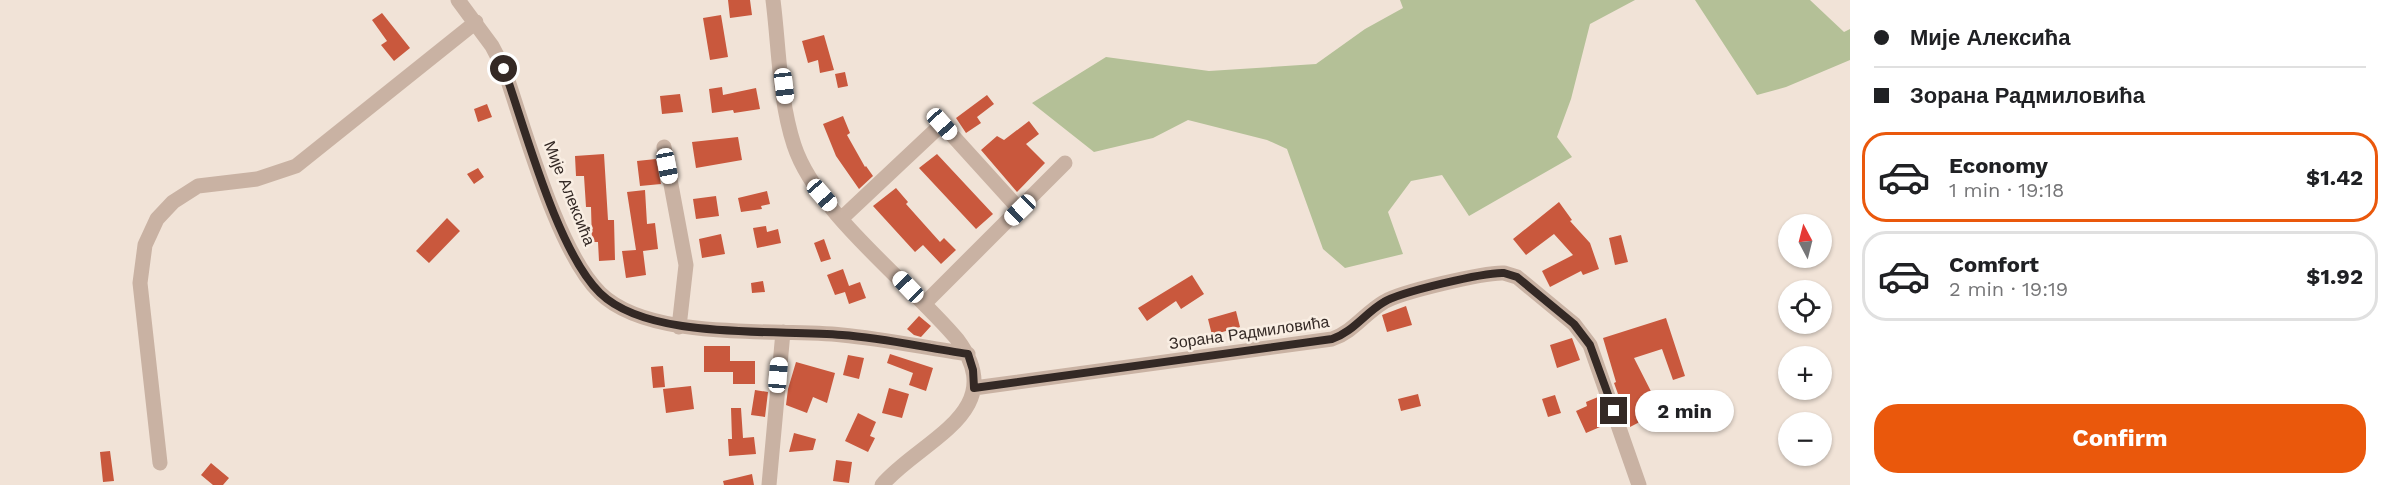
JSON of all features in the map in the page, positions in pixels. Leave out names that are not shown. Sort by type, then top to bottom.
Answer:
[{"type":"street","name":"Мије Алексића","points":[[458,0],[476,22],[504,69],[569,248],[599,293],[621,309],[679,327],[868,338],[968,354]]},
{"type":"street","points":[[773,0],[787,114],[793,144],[809,178],[842,218],[952,333],[968,354],[973,370],[974,388],[968,407],[959,420],[903,464],[882,485]]},
{"type":"street","points":[[160,463],[140,283],[145,245],[157,219],[172,202],[198,186],[257,180],[296,166],[476,22]]},
{"type":"street","points":[[842,218],[942,124],[1020,210]]},
{"type":"street","points":[[664,147],[686,265],[679,327]]},
{"type":"street","points":[[924,304],[1065,163]]},
{"type":"street","name":"Зорана Радмиловића","points":[[974,388],[1332,339],[1345,333],[1367,313],[1392,297],[1504,273],[1517,277],[1574,324],[1590,345],[1639,485]]},
{"type":"street","points":[[768,485],[783,332]]},
{"type":"green space","points":[[1400,0],[1635,0],[1590,24],[1571,99],[1557,137],[1572,157],[1469,216],[1442,175],[1411,181],[1388,212],[1403,254],[1345,268],[1323,249],[1287,149],[1267,140],[1188,120],[1153,138],[1094,152],[1032,103],[1106,57],[1209,71],[1316,64],[1365,29],[1403,8]]},
{"type":"green space","points":[[1695,0],[1810,0],[1844,32],[1850,29],[1850,60],[1786,87],[1757,95]]},
{"type":"building","points":[[728,0],[750,0],[752,15],[730,18]]},
{"type":"building","points":[[382,13],[410,48],[394,61],[381,45],[387,41],[372,20]]},
{"type":"building","points":[[721,15],[728,57],[710,60],[703,18]]},
{"type":"building","points":[[824,35],[834,70],[820,73],[818,60],[808,63],[802,41]]},
{"type":"building","points":[[845,72],[848,86],[838,88],[835,74]]},
{"type":"building","points":[[722,87],[723,95],[756,88],[760,109],[734,113],[733,110],[712,113],[709,89]]},
{"type":"building","points":[[680,94],[683,112],[662,114],[660,96]]},
{"type":"building","points":[[987,95],[994,104],[977,117],[981,123],[966,133],[956,118]]},
{"type":"building","points":[[487,104],[492,117],[478,122],[474,109]]},
{"type":"building","points":[[843,116],[850,133],[847,135],[865,167],[873,176],[859,189],[836,156],[823,124]]},
{"type":"building","points":[[1029,121],[1039,134],[1026,144],[1045,163],[1017,192],[981,150],[997,136],[1004,140]]},
{"type":"building","points":[[738,137],[742,160],[696,168],[692,142]]},
{"type":"building","points":[[604,154],[608,220],[614,220],[615,260],[599,261],[598,242],[592,242],[591,207],[586,207],[584,176],[576,176],[575,156]]},
{"type":"building","points":[[937,154],[993,214],[976,229],[919,168]]},
{"type":"building","points":[[656,159],[661,184],[640,186],[637,161]]},
{"type":"building","points":[[478,168],[484,177],[474,184],[467,174]]},
{"type":"building","points":[[896,188],[908,202],[906,204],[940,242],[944,238],[956,250],[941,264],[923,245],[915,252],[873,206]]},
{"type":"building","points":[[645,190],[647,224],[655,223],[658,249],[643,251],[646,275],[626,278],[622,251],[636,250],[627,192]]},
{"type":"building","points":[[767,191],[770,204],[761,206],[762,209],[741,212],[738,198]]},
{"type":"building","points":[[716,196],[719,216],[696,219],[693,199]]},
{"type":"building","points":[[1559,202],[1572,220],[1570,221],[1590,243],[1599,269],[1583,275],[1581,271],[1550,287],[1542,271],[1573,255],[1554,234],[1526,255],[1513,239]]},
{"type":"building","points":[[447,218],[460,231],[429,263],[416,251]]},
{"type":"building","points":[[766,226],[767,232],[778,229],[781,243],[757,248],[753,228]]},
{"type":"building","points":[[721,234],[725,254],[702,258],[699,239]]},
{"type":"building","points":[[1621,235],[1628,262],[1615,265],[1609,238]]},
{"type":"building","points":[[824,239],[831,259],[821,262],[814,243]]},
{"type":"building","points":[[843,269],[849,286],[860,282],[866,298],[849,304],[845,292],[835,295],[827,275]]},
{"type":"building","points":[[1192,275],[1204,294],[1181,309],[1176,301],[1147,321],[1138,308]]},
{"type":"building","points":[[763,281],[765,292],[752,293],[751,283]]},
{"type":"building","points":[[1406,306],[1412,325],[1387,332],[1382,315]]},
{"type":"building","points":[[1236,311],[1240,327],[1212,335],[1208,319]]},
{"type":"building","points":[[919,316],[931,326],[921,337],[907,329]]},
{"type":"building","points":[[1666,318],[1685,376],[1673,380],[1662,349],[1634,358],[1661,411],[1630,427],[1614,383],[1616,382],[1603,338]]},
{"type":"building","points":[[1572,338],[1580,360],[1557,368],[1550,345]]},
{"type":"building","points":[[704,346],[730,346],[730,361],[755,361],[755,384],[733,384],[733,372],[704,372]]},
{"type":"building","points":[[890,354],[933,368],[926,391],[909,385],[913,373],[887,363]]},
{"type":"building","points":[[848,355],[864,358],[859,379],[843,375]]},
{"type":"building","points":[[796,362],[835,373],[827,403],[813,397],[807,413],[786,405]]},
{"type":"building","points":[[663,366],[665,387],[653,388],[651,367]]},
{"type":"building","points":[[691,386],[694,409],[666,413],[663,389]]},
{"type":"building","points":[[889,388],[909,394],[902,418],[882,413]]},
{"type":"building","points":[[755,390],[768,392],[765,417],[751,415]]},
{"type":"building","points":[[1418,394],[1421,406],[1401,411],[1398,399]]},
{"type":"building","points":[[1555,395],[1561,413],[1548,417],[1542,399]]},
{"type":"building","points":[[1598,397],[1607,424],[1586,433],[1576,411],[1587,406],[1586,402]]},
{"type":"building","points":[[731,408],[741,408],[743,438],[754,437],[756,454],[729,456],[728,439],[732,439]]},
{"type":"building","points":[[858,413],[876,422],[870,436],[875,438],[868,452],[845,441]]},
{"type":"building","points":[[794,433],[816,439],[813,450],[789,452]]},
{"type":"building","points":[[110,451],[114,481],[103,482],[100,452]]},
{"type":"building","points":[[836,460],[852,462],[849,483],[833,481]]},
{"type":"building","points":[[211,463],[229,478],[223,485],[213,485],[201,475]]},
{"type":"building","points":[[752,474],[754,485],[724,485],[723,481]]},
{"type":"route","points":[[504,69],[556,218],[569,248],[599,293],[621,309],[679,327],[841,334],[968,354],[973,370],[974,388],[1332,339],[1345,333],[1367,313],[1392,297],[1504,273],[1517,277],[1574,324],[1590,345],[1614,411]]}]
